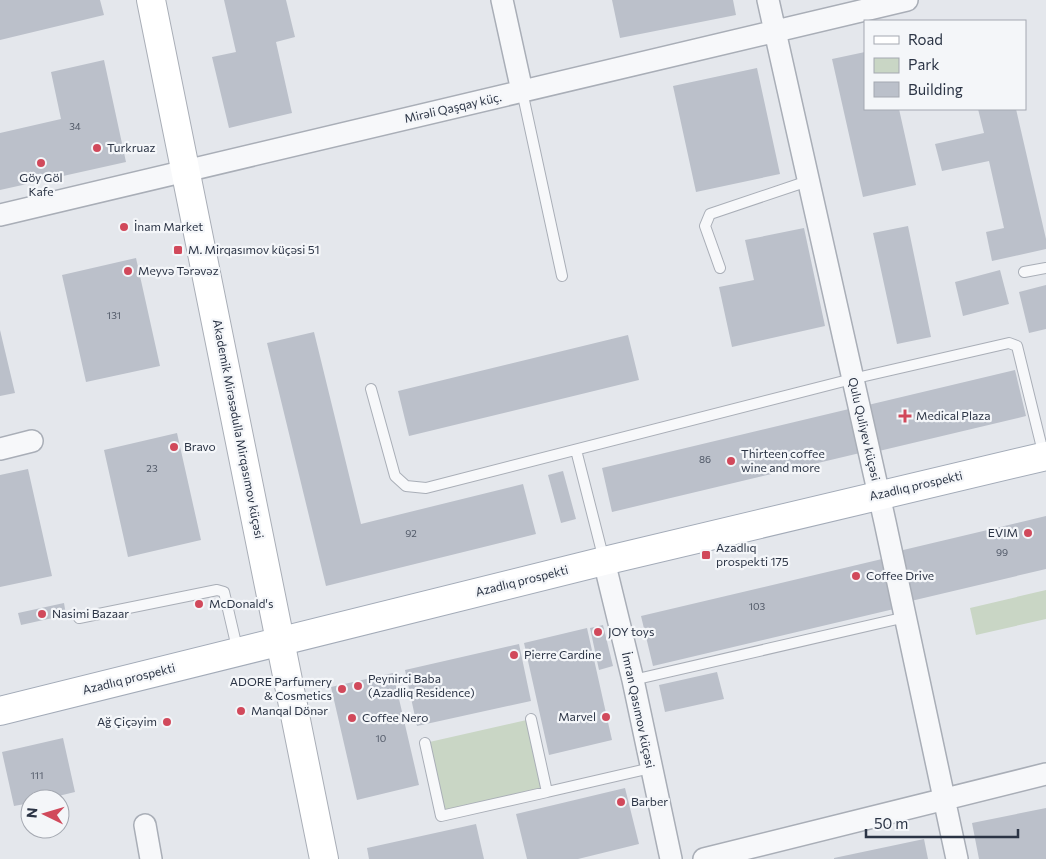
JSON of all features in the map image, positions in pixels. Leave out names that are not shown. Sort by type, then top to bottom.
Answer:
[{"type":"main road","name":"Akademik Mirəsədulla Mirqasımov küçəsi","points":[[151,0],[324,859]]},
{"type":"main road","name":"Azadlıq prospekti","points":[[0,711],[604,561],[1045,456]]},
{"type":"street","points":[[502,0],[522,91]]},
{"type":"street","name":"Qulu Quliyev küçəsi","points":[[768,0],[906,617],[957,859]]},
{"type":"street","name":"Mirəli Qaşqay küç.","points":[[0,216],[902,1]]},
{"type":"street","points":[[0,450],[32,441]]},
{"type":"street","name":"İmran Qasımov küçəsi","points":[[604,561],[633,680],[671,859]]},
{"type":"street","points":[[704,859],[1046,774]]},
{"type":"street","points":[[145,825],[151,859]]},
{"type":"lane","points":[[522,91],[562,276]]},
{"type":"lane","points":[[720,268],[705,226],[710,214],[808,181]]},
{"type":"lane","points":[[1024,272],[1046,268]]},
{"type":"lane","points":[[372,389],[395,476],[406,486],[426,488],[852,378],[1009,343],[1016,346],[1045,456]]},
{"type":"lane","points":[[576,450],[604,561]]},
{"type":"lane","points":[[80,618],[217,590],[224,592],[238,652]]},
{"type":"lane","points":[[633,680],[906,617]]},
{"type":"lane","points":[[531,719],[547,792]]},
{"type":"lane","points":[[425,743],[442,816],[651,768]]},
{"type":"green space","points":[[1046,590],[1046,619],[976,635],[970,608]]},
{"type":"green space","points":[[531,719],[547,792],[441,816],[425,743]]},
{"type":"building","points":[[0,0],[100,0],[104,15],[0,40]]},
{"type":"building","points":[[224,0],[286,0],[295,37],[276,42],[292,113],[229,128],[212,57],[236,52]]},
{"type":"building","points":[[612,0],[733,0],[736,15],[620,38]]},
{"type":"building","points":[[864,52],[864,110],[899,110],[916,185],[863,197],[832,59]]},
{"type":"building","points":[[104,60],[126,162],[0,190],[0,133],[61,119],[51,72]]},
{"type":"building","points":[[757,68],[780,174],[696,192],[673,86]]},
{"type":"building","points":[[978,110],[1016,110],[1046,239],[1046,249],[992,261],[986,232],[1004,228],[989,161],[942,171],[935,144],[984,133]]},
{"type":"building","points":[[908,226],[931,337],[897,344],[873,233]]},
{"type":"building","points":[[804,228],[825,326],[732,347],[719,287],[754,280],[745,240]]},
{"type":"building","points":[[136,258],[160,366],[86,382],[62,275]]},
{"type":"building","points":[[1000,270],[1009,304],[963,316],[955,282]]},
{"type":"building","points":[[1046,285],[1046,329],[1029,333],[1019,292]]},
{"type":"building","points":[[0,330],[15,393],[0,396]]},
{"type":"building","points":[[314,332],[361,524],[523,484],[536,534],[326,586],[267,343]]},
{"type":"building","points":[[628,335],[639,380],[409,436],[398,391]]},
{"type":"building","points":[[1015,370],[1026,416],[879,451],[868,405]]},
{"type":"building","name":"Thirteen coffee wine and more","points":[[849,409],[860,453],[612,512],[602,468]]},
{"type":"building","points":[[177,433],[201,540],[128,557],[104,450]]},
{"type":"building","points":[[28,469],[52,576],[0,587],[0,475]]},
{"type":"building","points":[[563,471],[576,519],[561,523],[548,475]]},
{"type":"building","points":[[1046,516],[1046,569],[911,601],[899,551]]},
{"type":"building","points":[[882,559],[894,609],[653,666],[641,616]]},
{"type":"building","name":"Nasimi Bazaar","points":[[64,603],[66,615],[21,625],[18,613]]},
{"type":"building","points":[[603,625],[613,666],[599,670],[590,628]]},
{"type":"building","points":[[587,628],[612,740],[549,755],[524,643]]},
{"type":"building","points":[[519,644],[531,701],[417,726],[405,670]]},
{"type":"building","points":[[717,672],[724,699],[665,712],[659,685]]},
{"type":"building","points":[[393,673],[419,785],[357,800],[331,687]]},
{"type":"building","points":[[63,738],[75,792],[70,793],[70,789],[20,789],[20,805],[14,806],[2,752]]},
{"type":"building","points":[[625,788],[639,844],[578,859],[527,859],[516,814]]},
{"type":"building","points":[[1046,808],[1046,859],[979,859],[972,823]]},
{"type":"building","points":[[476,824],[484,859],[369,859],[367,848]]},
{"type":"building","points":[[924,839],[928,859],[834,859],[834,858]]},
{"type":"place","name":"Turkruaz","points":[[97,148]]},
{"type":"place","name":"Göy Göl Kafe","points":[[41,163]]},
{"type":"place","name":"İnam Market","points":[[124,227]]},
{"type":"place","name":"M. Mirqasımov küçəsi 51","points":[[178,250]]},
{"type":"place","name":"Meyvə Tərəvəz","points":[[128,271]]},
{"type":"place","name":"Medical Plaza","points":[[905,416]]},
{"type":"place","name":"Bravo","points":[[174,447]]},
{"type":"place","name":"Thirteen coffee wine and more","points":[[731,461]]},
{"type":"place","name":"EVIM","points":[[1028,533]]},
{"type":"place","name":"Azadlıq prospekti 175","points":[[706,555]]},
{"type":"place","name":"Coffee Drive","points":[[856,576]]},
{"type":"place","name":"McDonald's","points":[[199,604]]},
{"type":"place","name":"Nasimi Bazaar","points":[[42,614]]},
{"type":"place","name":"JOY toys","points":[[598,632]]},
{"type":"place","name":"Pierre Cardine","points":[[514,655]]},
{"type":"place","name":"Peynirci Baba (Azadliq Residence)","points":[[358,686]]},
{"type":"place","name":"ADORE Parfumery & Cosmetics","points":[[342,689]]},
{"type":"place","name":"Manqal Dönər","points":[[241,711]]},
{"type":"place","name":"Marvel","points":[[606,717]]},
{"type":"place","name":"Coffee Nero","points":[[352,718]]},
{"type":"place","name":"Ağ Çiçəyim","points":[[167,722]]},
{"type":"place","name":"Barber","points":[[621,802]]}]
